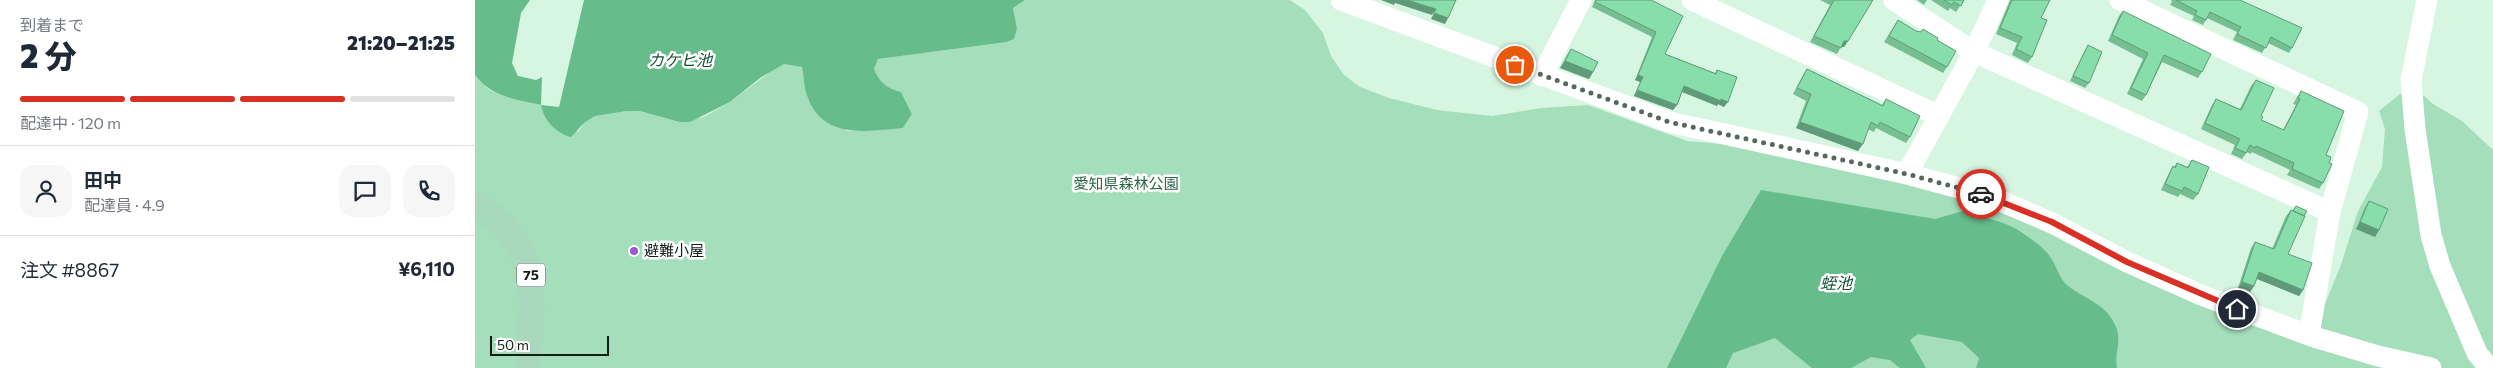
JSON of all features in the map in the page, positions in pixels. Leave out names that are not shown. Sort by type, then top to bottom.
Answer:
[{"type":"main road","name":"75","points":[[475,204],[506,228],[522,252],[531,273],[532,319],[527,368]]},
{"type":"street","points":[[1341,0],[1669,122],[1907,174],[1989,196],[2052,222],[2127,262],[2201,295],[2309,336],[2378,356],[2431,368]]},
{"type":"street","points":[[1542,76],[1581,0]]},
{"type":"street","points":[[1692,0],[1939,116]]},
{"type":"street","points":[[1893,0],[1974,52],[2329,212]]},
{"type":"street","points":[[1907,174],[1974,52],[1998,0]]},
{"type":"street","points":[[2120,0],[2358,112],[2329,212],[2309,336]]},
{"type":"street","points":[[2427,0],[2411,80],[2415,129],[2431,235],[2440,266],[2477,353],[2489,368]]},
{"type":"green space","name":"愛知県森林公園","points":[[1025,0],[1290,0],[1305,10],[1323,33],[1331,56],[1344,75],[1360,87],[1389,98],[1437,110],[1492,116],[1541,108],[1588,105],[1687,141],[1770,148],[1986,200],[2310,340],[2341,265],[2358,211],[2382,167],[2385,129],[2379,111],[2400,94],[2422,94],[2433,104],[2462,121],[2493,150],[2493,368],[475,368],[475,75],[489,89],[496,93],[545,107],[578,132],[584,123],[595,116],[627,111],[640,111],[678,122],[704,117],[730,102],[784,64],[802,67],[808,98],[847,131],[903,128],[912,114],[901,92],[888,87],[879,78],[874,69],[878,59],[1007,42],[1014,39],[1017,29],[1013,8]]},
{"type":"water","points":[[475,0],[530,0],[521,13],[512,63],[518,76],[536,80],[542,77],[541,105],[496,93],[475,75]]},
{"type":"water","name":"カケヒ池","points":[[584,0],[1025,0],[1013,8],[1017,29],[1014,39],[1007,42],[878,59],[874,69],[879,78],[888,87],[901,92],[912,114],[903,128],[861,131],[836,127],[825,121],[815,111],[808,98],[802,67],[784,64],[760,78],[730,102],[690,122],[679,122],[640,111],[627,111],[595,116],[584,123],[571,137],[560,133],[551,126],[541,105],[559,107]]},
{"type":"water","name":"蛭池","points":[[1761,190],[1935,219],[1970,209],[1981,216],[2018,230],[2045,251],[2068,286],[2102,308],[2112,319],[2118,332],[2117,368],[1976,368],[1979,358],[1962,342],[1918,334],[1910,340],[1926,368],[1900,368],[1890,360],[1871,357],[1851,368],[1812,368],[1775,338],[1733,353],[1726,368],[1667,368],[1722,256]]},
{"type":"building","points":[[1407,0],[1456,0],[1448,18],[1434,13],[1436,9]]},
{"type":"building","points":[[1596,0],[1651,0],[1683,16],[1665,54],[1716,74],[1717,70],[1737,77],[1728,102],[1684,86],[1677,105],[1637,90],[1643,77],[1638,75],[1656,32],[1595,2]]},
{"type":"building","points":[[1834,0],[1873,0],[1848,41],[1844,41],[1841,48],[1814,36]]},
{"type":"building","points":[[1944,0],[1964,0],[1961,6],[1954,2],[1952,5]]},
{"type":"building","points":[[2012,0],[2050,0],[2041,18],[2047,20],[2032,57],[2016,49],[2022,37],[2000,28]]},
{"type":"building","points":[[2176,0],[2240,0],[2302,28],[2292,48],[2271,37],[2266,48],[2237,34],[2241,27],[2210,12],[2206,20],[2195,15],[2197,11]]},
{"type":"building","points":[[2123,11],[2211,54],[2202,72],[2164,55],[2146,95],[2131,88],[2148,53],[2112,35]]},
{"type":"building","points":[[1898,20],[1916,31],[1921,32],[1923,29],[1956,51],[1947,67],[1889,36]]},
{"type":"building","points":[[2088,45],[2102,52],[2089,83],[2073,76]]},
{"type":"building","points":[[1571,49],[1598,62],[1593,72],[1565,61]]},
{"type":"building","points":[[1807,69],[1883,106],[1886,99],[1920,116],[1910,137],[1880,122],[1878,126],[1871,122],[1863,144],[1800,122],[1811,94],[1797,88]]},
{"type":"building","points":[[2256,80],[2274,88],[2261,116],[2263,117],[2261,120],[2284,130],[2300,99],[2298,98],[2301,91],[2344,111],[2326,155],[2331,157],[2329,163],[2332,164],[2323,183],[2292,169],[2294,163],[2256,146],[2255,148],[2250,145],[2246,153],[2235,148],[2240,139],[2205,123],[2216,99],[2241,110]]},
{"type":"building","points":[[2192,160],[2209,167],[2198,194],[2184,187],[2182,191],[2165,184],[2173,166],[2175,168],[2177,163],[2188,168]]},
{"type":"building","points":[[2369,201],[2388,209],[2379,230],[2360,222]]},
{"type":"building","points":[[2296,206],[2307,211],[2304,216],[2293,211]]},
{"type":"building","points":[[2291,210],[2305,216],[2288,254],[2312,263],[2303,290],[2259,272],[2254,286],[2242,282],[2255,242],[2274,249]]},
{"type":"way so far","points":[[1515,65],[1669,122],[1907,174],[1981,194]]},
{"type":"place","name":"避難小屋","points":[[634,251]]},
{"type":"route","points":[[1981,194],[2052,222],[2127,262],[2237,309]]}]
